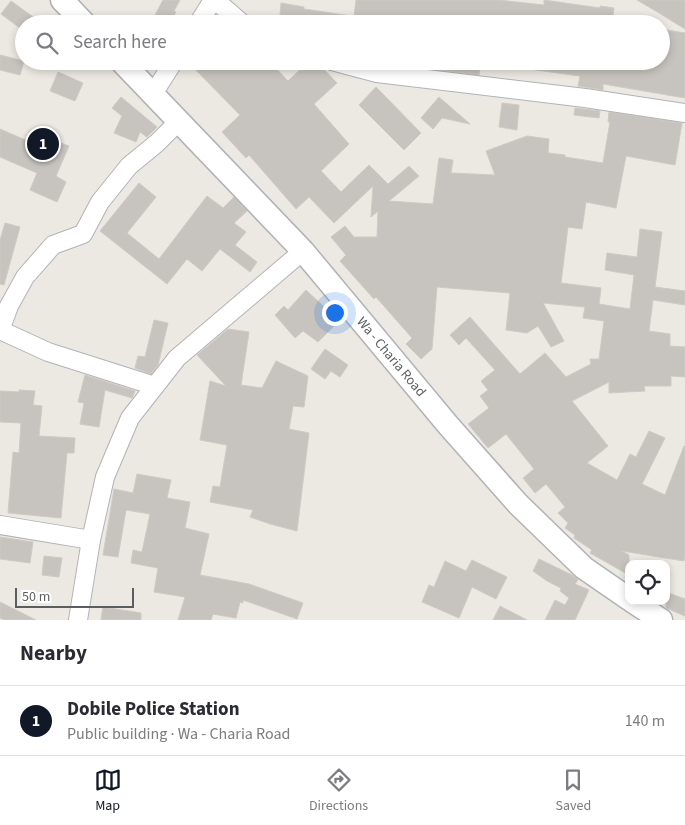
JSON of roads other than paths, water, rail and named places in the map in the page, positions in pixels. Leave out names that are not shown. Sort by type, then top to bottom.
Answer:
[{"type":"street","points":[[62,0],[76,15]]},
{"type":"street","points":[[204,15],[214,0],[232,15]]},
{"type":"street","name":"Wa - Charia Road","points":[[130,70],[303,251],[448,425],[518,504],[584,568],[625,597]]},
{"type":"street","points":[[153,94],[168,70]]},
{"type":"street","points":[[369,70],[685,113]]},
{"type":"street","points":[[155,386],[48,352],[0,330],[9,306],[24,277],[53,245],[83,234],[100,202],[129,166],[157,143],[179,121]]},
{"type":"street","points":[[78,620],[91,540],[105,477],[130,418],[177,358],[303,251]]},
{"type":"street","points":[[0,525],[91,540]]},
{"type":"street","name":"Wa - Charia Road","points":[[638,605],[661,620]]},
{"type":"place","name":"Dobile Police Station","points":[[43,144]]}]
